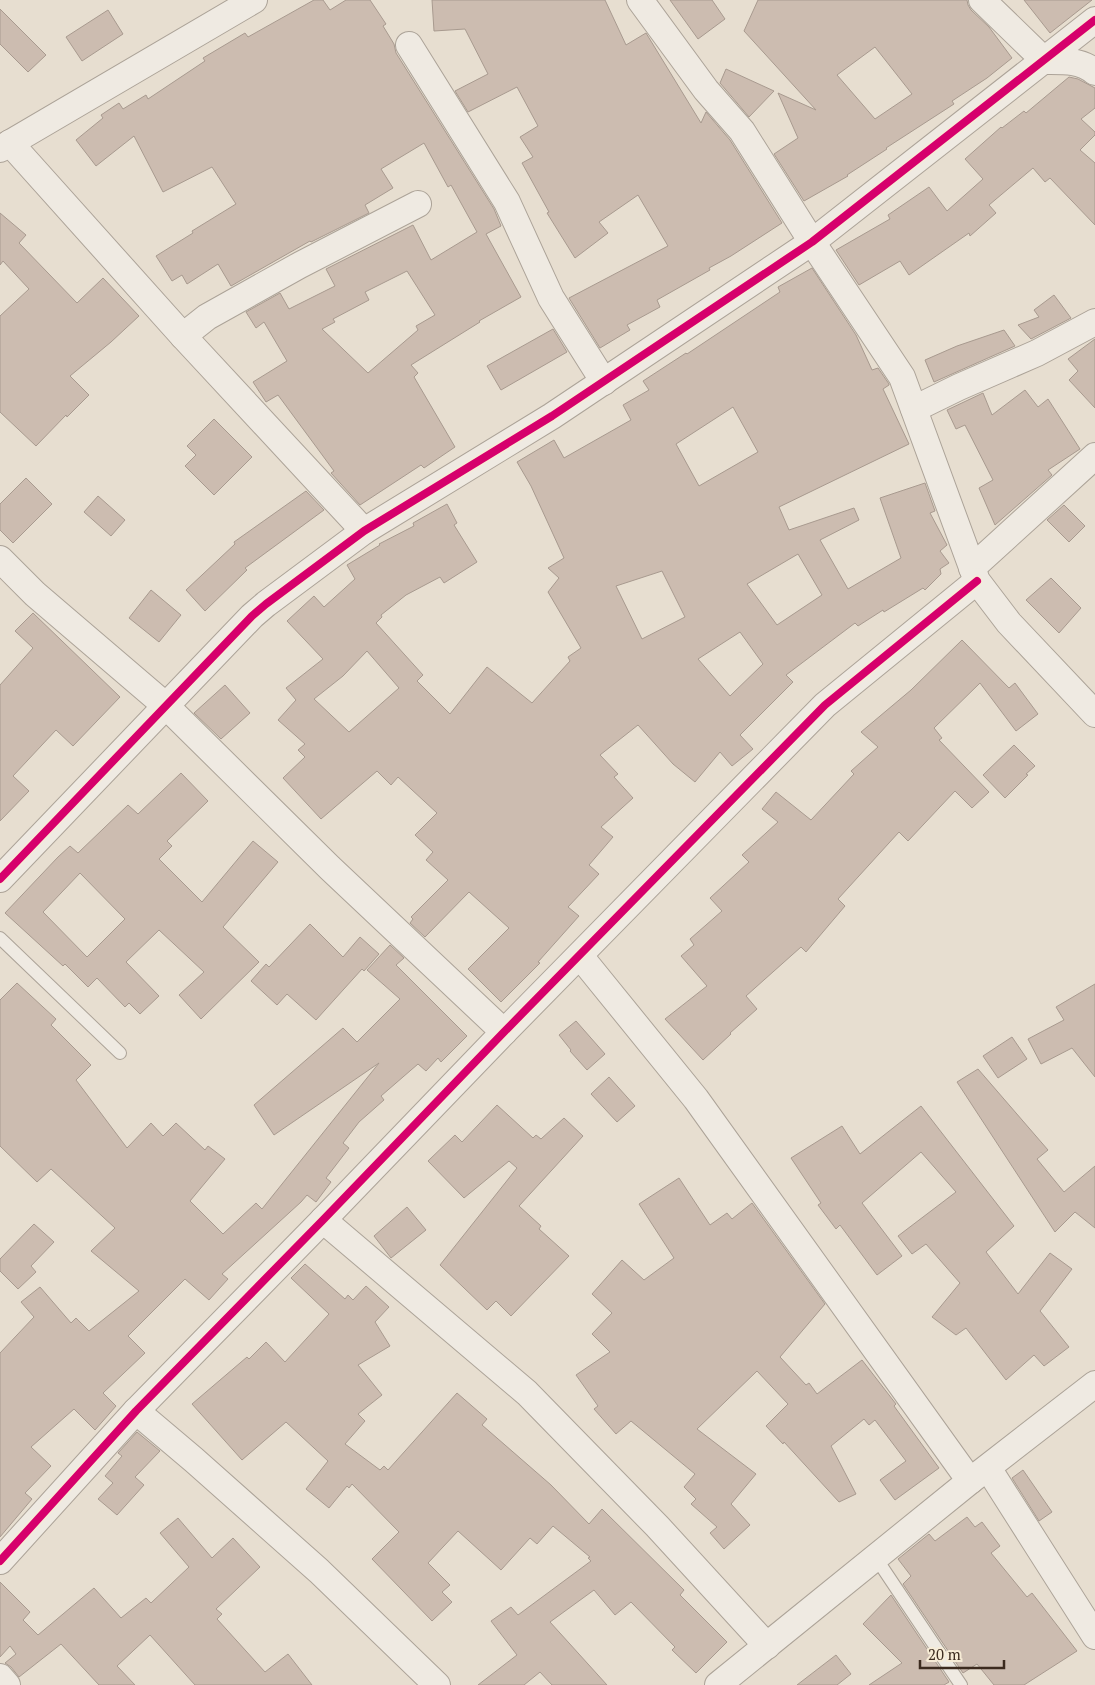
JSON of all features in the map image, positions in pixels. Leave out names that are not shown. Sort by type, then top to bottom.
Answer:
[{"type":"street","points":[[254,0],[5,146],[364,531]]},
{"type":"street","points":[[640,0],[706,90],[742,131],[812,242],[902,377],[974,575],[1009,623],[1095,714]]},
{"type":"street","points":[[982,0],[1045,61],[1072,61],[1088,66],[1095,72]]},
{"type":"street","points":[[0,879],[252,616],[364,531],[552,416],[812,242],[1095,20]]},
{"type":"street","points":[[409,45],[507,202],[551,298],[604,382]]},
{"type":"street","points":[[183,336],[207,317],[300,265],[418,204]]},
{"type":"street","points":[[914,409],[1037,353],[1095,322]]},
{"type":"street","points":[[0,1561],[136,1411],[324,1220],[504,1032],[826,705],[974,575],[1095,456]]},
{"type":"street","points":[[0,559],[35,594],[166,706],[330,868],[504,1032]]},
{"type":"street","points":[[580,956],[696,1099],[979,1474],[1095,1636]]},
{"type":"street","points":[[324,1220],[527,1393],[657,1526],[767,1646]]},
{"type":"street","points":[[718,1685],[979,1474],[1095,1384]]},
{"type":"street","points":[[136,1411],[319,1571],[437,1685]]},
{"type":"street","points":[[0,1677],[7,1685]]},
{"type":"lane","points":[[0,938],[120,1053]]},
{"type":"lane","points":[[876,1558],[961,1685]]},
{"type":"building","points":[[314,0],[323,0],[330,10],[346,0],[370,0],[386,24],[383,26],[394,44],[396,53],[494,209],[501,226],[486,234],[521,297],[479,321],[411,365],[418,373],[414,377],[455,447],[424,468],[421,465],[360,505],[331,473],[334,471],[278,395],[266,402],[253,382],[287,361],[264,322],[256,328],[246,312],[280,293],[289,309],[335,286],[326,269],[413,225],[431,260],[477,232],[451,185],[448,187],[424,143],[381,169],[393,188],[365,205],[369,213],[310,241],[231,286],[218,264],[187,284],[182,275],[172,281],[156,256],[236,204],[212,167],[163,192],[134,136],[96,166],[76,140],[103,118],[101,115],[119,103],[123,109],[146,95],[148,99],[205,61],[203,58],[245,33],[248,37]],"holes":[[[407,271],[435,315],[416,326],[418,330],[368,373],[322,329],[335,322],[333,319],[369,300],[365,292]]]},
{"type":"building","points":[[432,0],[605,0],[626,45],[646,33],[701,123],[706,112],[730,140],[782,223],[709,268],[710,270],[657,300],[660,307],[627,325],[630,330],[600,348],[569,298],[668,246],[638,195],[599,222],[608,233],[575,258],[547,213],[549,212],[522,163],[533,157],[520,137],[538,126],[517,87],[468,112],[455,91],[488,74],[465,29],[434,31]]},
{"type":"building","points":[[670,0],[712,0],[725,19],[698,39]]},
{"type":"building","points":[[758,0],[967,0],[971,10],[989,27],[1012,58],[987,78],[952,101],[954,104],[886,148],[848,176],[804,201],[774,154],[798,138],[778,93],[816,110],[744,31]],"holes":[[[875,47],[912,94],[875,119],[837,75]]]},
{"type":"building","points":[[1024,0],[1092,0],[1050,33]]},
{"type":"building","points":[[0,9],[46,55],[28,72],[0,44]]},
{"type":"building","points":[[108,10],[123,34],[82,61],[66,37]]},
{"type":"building","points":[[726,69],[774,91],[749,117],[720,83]]},
{"type":"building","points":[[1069,77],[1078,79],[1095,88],[1095,108],[1081,119],[1095,132],[1095,135],[1080,150],[1095,163],[1095,225],[1050,178],[1045,182],[1033,168],[989,205],[996,213],[970,236],[969,233],[909,275],[900,261],[859,285],[836,250],[890,219],[888,215],[929,187],[947,211],[983,179],[965,159],[1001,127],[1024,111],[1026,113]]},
{"type":"building","points":[[0,213],[26,235],[19,243],[77,303],[103,278],[139,316],[70,376],[89,395],[67,417],[66,415],[36,446],[0,412],[0,316],[29,289],[3,261],[0,265]]},
{"type":"building","points":[[812,268],[856,335],[872,370],[878,368],[889,384],[883,389],[909,444],[779,507],[789,530],[854,508],[859,520],[820,540],[848,589],[901,558],[880,498],[925,483],[935,511],[930,513],[947,545],[940,551],[949,563],[940,569],[941,574],[925,590],[923,588],[858,626],[855,623],[786,675],[793,682],[740,735],[753,749],[732,766],[720,752],[695,782],[673,764],[638,725],[600,755],[618,774],[614,777],[633,798],[601,827],[613,837],[589,865],[599,874],[568,907],[579,916],[538,962],[540,963],[501,1002],[468,969],[509,928],[469,892],[425,937],[410,923],[413,919],[411,917],[448,880],[426,860],[433,852],[415,835],[437,813],[398,777],[391,785],[377,771],[321,819],[283,778],[305,757],[298,750],[305,744],[278,720],[296,700],[286,688],[323,659],[287,621],[314,596],[324,607],[355,579],[347,565],[379,544],[414,526],[413,523],[447,504],[457,523],[454,525],[477,562],[444,583],[440,577],[406,595],[381,615],[382,617],[376,623],[423,675],[417,681],[450,714],[487,667],[532,703],[570,661],[568,657],[581,648],[548,592],[559,578],[548,568],[564,558],[531,486],[517,462],[554,440],[564,458],[631,420],[623,405],[649,390],[643,381],[780,292],[778,287]],"holes":[[[733,407],[758,452],[699,486],[676,444]],[[798,554],[822,595],[777,625],[747,584]],[[662,571],[685,617],[642,639],[616,586]],[[740,632],[763,664],[730,696],[698,659]],[[367,651],[399,688],[349,732],[314,699],[343,676]]]},
{"type":"building","points":[[1054,295],[1071,318],[1031,339],[1018,325],[1039,317],[1034,310]]},
{"type":"building","points":[[553,329],[567,352],[501,390],[487,366]]},
{"type":"building","points":[[1004,330],[1015,346],[934,382],[925,360],[957,346]]},
{"type":"building","points":[[1095,339],[1095,408],[1069,380],[1078,371],[1068,359]]},
{"type":"building","points":[[1025,390],[1038,407],[1048,399],[1080,449],[1048,470],[1052,475],[995,525],[979,488],[993,480],[965,425],[956,429],[947,410],[983,393],[992,415]]},
{"type":"building","points":[[214,419],[252,457],[214,495],[185,466],[196,455],[187,446]]},
{"type":"building","points":[[26,478],[52,504],[13,543],[0,530],[0,504]]},
{"type":"building","points":[[306,491],[324,510],[245,568],[247,570],[205,611],[186,590],[235,544],[234,542]]},
{"type":"building","points":[[98,496],[125,520],[111,536],[84,512]]},
{"type":"building","points":[[1064,505],[1085,526],[1069,542],[1047,520]]},
{"type":"building","points":[[1051,578],[1081,608],[1059,633],[1026,600]]},
{"type":"building","points":[[151,590],[181,615],[159,642],[129,618]]},
{"type":"building","points":[[33,613],[120,697],[73,746],[56,730],[13,776],[29,791],[0,821],[0,685],[33,648],[15,631]]},
{"type":"building","points":[[962,640],[1009,688],[1015,683],[1038,714],[1016,731],[980,683],[934,728],[942,738],[939,740],[989,792],[972,808],[955,791],[908,841],[899,832],[838,899],[845,906],[806,952],[801,947],[746,996],[757,1009],[703,1060],[665,1019],[707,986],[681,956],[694,945],[690,939],[722,911],[710,898],[749,862],[742,855],[778,822],[762,809],[776,792],[811,820],[854,774],[851,771],[878,747],[861,732],[911,690]]},
{"type":"building","points":[[225,685],[250,713],[221,739],[194,713]]},
{"type":"building","points":[[1014,745],[1035,766],[1005,798],[983,775]]},
{"type":"building","points":[[181,773],[208,801],[167,841],[172,846],[159,859],[202,902],[253,841],[278,862],[223,927],[259,962],[201,1019],[179,995],[204,972],[159,930],[126,962],[159,996],[140,1014],[129,1003],[125,1007],[97,978],[88,987],[65,964],[63,966],[5,913],[70,846],[78,853],[128,805],[138,814]],"holes":[[[80,873],[125,919],[87,957],[43,912]]]},
{"type":"building","points":[[310,924],[343,957],[360,937],[379,954],[364,971],[362,969],[316,1020],[287,994],[277,1005],[251,981],[266,964],[269,967]]},
{"type":"building","points":[[390,945],[404,958],[396,965],[467,1036],[441,1062],[438,1058],[426,1071],[418,1064],[381,1096],[384,1100],[359,1122],[343,1143],[349,1148],[326,1178],[331,1182],[316,1202],[307,1195],[222,1274],[228,1279],[209,1300],[185,1279],[128,1336],[145,1353],[103,1393],[116,1406],[95,1430],[74,1409],[31,1447],[51,1466],[25,1493],[32,1499],[0,1537],[0,1353],[34,1317],[21,1302],[40,1287],[71,1323],[76,1318],[89,1331],[139,1291],[91,1251],[115,1228],[51,1169],[37,1182],[0,1146],[0,1000],[17,983],[56,1019],[51,1025],[91,1065],[76,1080],[127,1148],[151,1123],[163,1136],[176,1123],[205,1150],[208,1146],[225,1159],[190,1201],[223,1234],[256,1203],[262,1209],[379,1063],[274,1135],[254,1105],[343,1028],[357,1042],[400,999],[367,970]]},
{"type":"building","points":[[1095,984],[1095,1077],[1072,1048],[1041,1064],[1028,1039],[1064,1020],[1056,1007]]},
{"type":"building","points":[[576,1021],[605,1054],[587,1070],[559,1035]]},
{"type":"building","points":[[1012,1037],[1027,1059],[998,1078],[983,1056]]},
{"type":"building","points":[[978,1069],[1048,1150],[1037,1159],[1064,1192],[1095,1166],[1095,1228],[1075,1212],[1055,1232],[957,1082]]},
{"type":"building","points":[[609,1077],[635,1106],[617,1122],[591,1094]]},
{"type":"building","points":[[497,1105],[533,1138],[536,1135],[541,1139],[564,1118],[583,1136],[519,1206],[541,1226],[539,1229],[569,1256],[511,1316],[496,1301],[487,1310],[440,1265],[517,1168],[509,1161],[464,1198],[428,1161],[455,1135],[462,1142]]},
{"type":"building","points":[[921,1106],[1014,1226],[986,1252],[1018,1294],[1050,1253],[1072,1269],[1040,1311],[1069,1347],[1044,1366],[1034,1355],[1006,1380],[966,1328],[956,1335],[932,1317],[960,1283],[926,1244],[912,1254],[898,1236],[956,1192],[921,1152],[862,1203],[902,1256],[877,1275],[840,1225],[836,1229],[818,1205],[821,1203],[791,1158],[842,1126],[860,1154]]},
{"type":"building","points":[[679,1178],[710,1225],[727,1213],[732,1219],[752,1203],[825,1304],[780,1357],[806,1385],[809,1383],[817,1394],[862,1360],[896,1404],[894,1406],[939,1468],[895,1500],[880,1480],[906,1461],[875,1420],[869,1425],[864,1419],[831,1446],[856,1494],[839,1502],[784,1442],[783,1444],[766,1426],[788,1404],[757,1371],[697,1429],[756,1474],[731,1504],[750,1525],[724,1549],[710,1533],[717,1527],[691,1504],[696,1499],[684,1487],[695,1474],[631,1421],[616,1434],[594,1409],[598,1406],[576,1375],[610,1352],[592,1334],[612,1313],[592,1294],[622,1260],[644,1280],[674,1258],[639,1204]]},
{"type":"building","points":[[407,1207],[426,1230],[391,1258],[374,1236]]},
{"type":"building","points":[[34,1224],[54,1242],[31,1266],[36,1272],[18,1289],[0,1271],[0,1259]]},
{"type":"building","points":[[305,1264],[345,1299],[348,1295],[353,1300],[366,1286],[389,1307],[375,1322],[390,1346],[358,1365],[382,1395],[358,1414],[365,1421],[345,1444],[380,1470],[384,1466],[388,1470],[457,1393],[487,1419],[482,1425],[551,1485],[589,1524],[602,1509],[684,1590],[680,1595],[727,1642],[696,1673],[672,1650],[675,1647],[631,1602],[615,1615],[594,1590],[550,1622],[607,1685],[552,1685],[540,1672],[524,1685],[478,1685],[517,1655],[491,1621],[511,1607],[518,1615],[591,1561],[588,1558],[590,1557],[553,1526],[537,1544],[530,1538],[501,1570],[458,1531],[428,1563],[450,1585],[442,1592],[452,1602],[432,1621],[372,1559],[399,1532],[352,1484],[349,1488],[347,1486],[329,1508],[306,1489],[328,1461],[286,1422],[242,1460],[192,1404],[247,1357],[249,1359],[266,1342],[285,1362],[329,1314],[291,1278]]},
{"type":"building","points":[[137,1432],[160,1451],[135,1477],[144,1485],[117,1515],[98,1499],[113,1483],[105,1476],[122,1456],[118,1453]]},
{"type":"building","points":[[1023,1470],[1052,1512],[1039,1521],[1012,1478]]},
{"type":"building","points":[[967,1517],[975,1527],[982,1522],[1000,1546],[991,1553],[1027,1597],[1032,1593],[1077,1651],[1024,1685],[994,1685],[977,1664],[963,1673],[903,1584],[911,1576],[898,1559],[929,1534],[935,1541]]},
{"type":"building","points":[[178,1518],[212,1558],[233,1538],[260,1567],[216,1609],[222,1614],[217,1619],[265,1672],[288,1654],[312,1685],[195,1685],[150,1635],[117,1666],[135,1685],[99,1685],[61,1644],[19,1677],[5,1663],[16,1654],[10,1646],[0,1657],[0,1582],[30,1612],[23,1620],[38,1635],[94,1588],[121,1618],[146,1598],[151,1603],[189,1567],[160,1533]]},
{"type":"building","points":[[891,1595],[949,1682],[944,1685],[869,1685],[902,1663],[863,1624]]},
{"type":"building","points":[[836,1655],[851,1674],[837,1685],[797,1685]]},
{"type":"cycle path","points":[[0,879],[252,616],[266,604],[364,531],[552,416],[812,242],[1095,20]]},
{"type":"cycle path","points":[[0,1561],[136,1411],[825,705],[977,581]]}]
